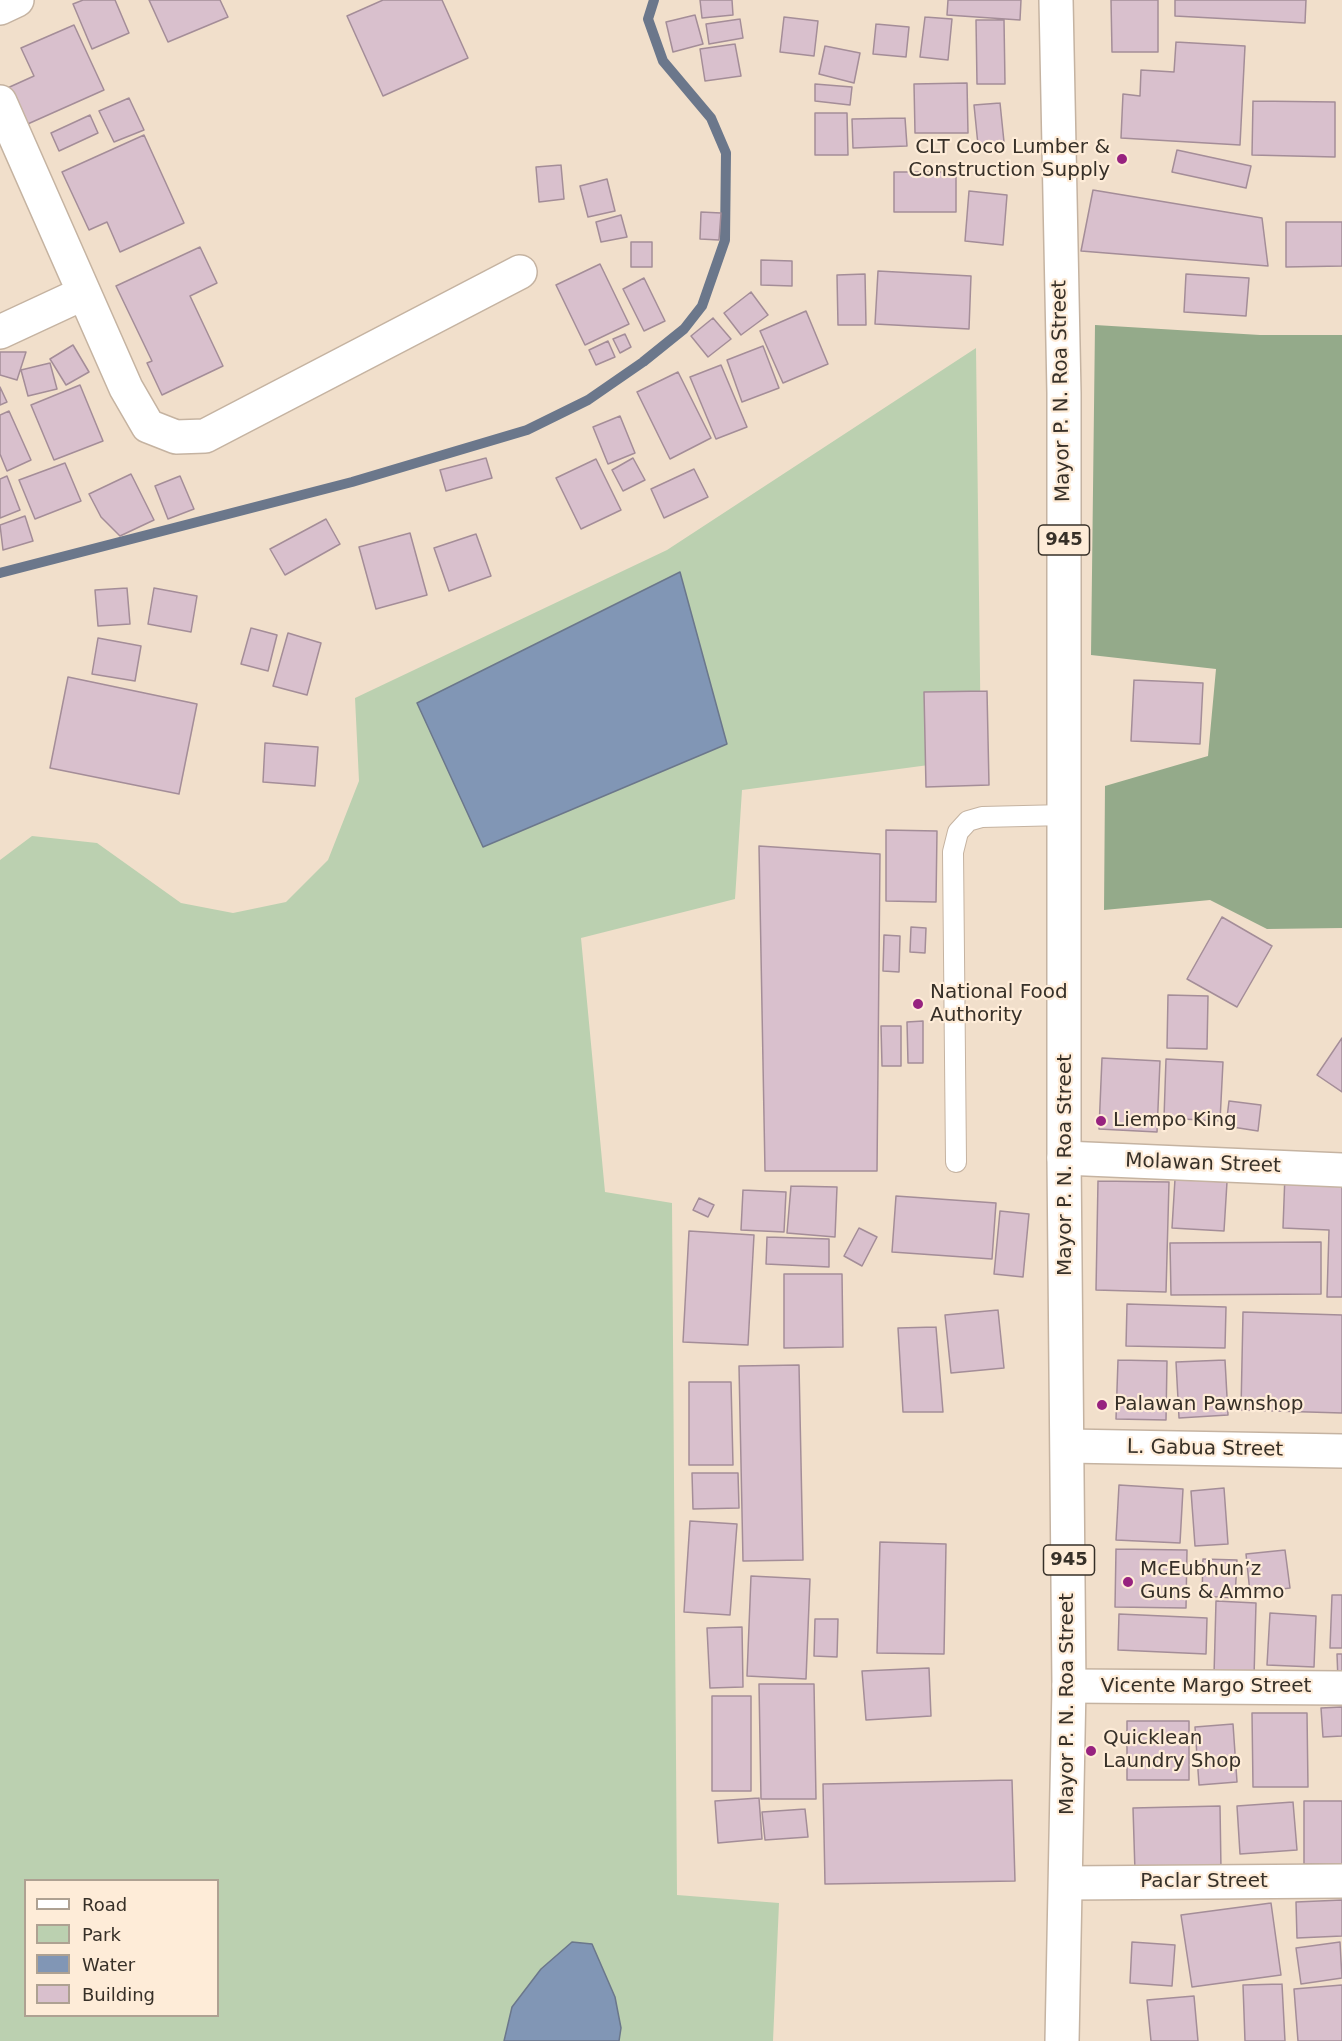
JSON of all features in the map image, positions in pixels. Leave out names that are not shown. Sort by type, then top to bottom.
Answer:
[{"type":"main road","points":[[0,8],[17,0]]},
{"type":"main road","name":"Mayor P. N. Roa Street","points":[[1056,0],[1064,393],[1064,1158],[1069,1686],[1062,2041]]},
{"type":"main road","points":[[0,102],[126,388],[148,426],[176,437],[205,436],[520,272]]},
{"type":"main road","points":[[0,332],[84,293]]},
{"type":"main road","name":"Molawan Street","points":[[1064,1158],[1342,1170]]},
{"type":"main road","name":"L. Gabua Street","points":[[1068,1446],[1342,1451]]},
{"type":"main road","name":"Vicente Margo Street","points":[[1069,1686],[1342,1688]]},
{"type":"main road","name":"Paclar Street","points":[[1066,1883],[1342,1881]]},
{"type":"lane","points":[[956,1162],[953,852],[958,831],[968,821],[982,817],[1065,815]]},
{"type":"green space","points":[[1095,325],[1260,335],[1342,335],[1342,928],[1267,929],[1210,900],[1104,910],[1105,786],[1208,756],[1216,669],[1091,655]]},
{"type":"green space","points":[[976,348],[981,758],[742,790],[735,899],[581,938],[605,1192],[672,1203],[677,1895],[779,1903],[773,2041],[0,2041],[0,860],[32,836],[97,843],[181,903],[233,913],[286,902],[328,860],[359,781],[355,698],[667,550]]},
{"type":"water","points":[[680,572],[727,744],[483,847],[417,703]]},
{"type":"water","points":[[572,1942],[592,1944],[615,1997],[621,2028],[619,2041],[504,2041],[512,2007],[541,1969]]},
{"type":"building","points":[[83,0],[115,0],[129,33],[92,49],[73,4]]},
{"type":"building","points":[[149,0],[220,0],[228,17],[168,42]]},
{"type":"building","points":[[383,0],[442,0],[468,58],[383,96],[347,16]]},
{"type":"building","points":[[700,0],[732,0],[733,15],[702,18]]},
{"type":"building","points":[[948,0],[1021,0],[1020,20],[947,15]]},
{"type":"building","points":[[1111,0],[1158,0],[1158,52],[1112,52]]},
{"type":"building","points":[[1175,0],[1306,0],[1305,23],[1175,16]]},
{"type":"building","points":[[695,15],[703,44],[673,52],[666,22]]},
{"type":"building","points":[[784,17],[818,21],[814,56],[780,52]]},
{"type":"building","points":[[925,17],[952,19],[948,60],[920,57]]},
{"type":"building","points":[[740,19],[743,38],[709,44],[706,24]]},
{"type":"building","points":[[976,20],[1004,20],[1005,84],[977,84]]},
{"type":"building","points":[[876,24],[909,27],[906,57],[873,54]]},
{"type":"building","points":[[74,25],[104,90],[21,127],[3,90],[34,76],[21,48]]},
{"type":"building","points":[[1176,42],[1245,46],[1240,145],[1121,138],[1123,94],[1140,96],[1141,70],[1174,72]]},
{"type":"building","points":[[735,44],[741,76],[705,81],[700,49]]},
{"type":"building","points":[[825,46],[860,53],[854,83],[819,74]]},
{"type":"building","points":[[967,83],[968,133],[915,133],[914,84]]},
{"type":"building","points":[[815,84],[852,87],[850,105],[815,101]]},
{"type":"building","points":[[129,98],[144,130],[114,142],[99,111]]},
{"type":"building","points":[[1253,101],[1335,102],[1335,157],[1252,155]]},
{"type":"building","points":[[1000,103],[1004,142],[978,145],[974,105]]},
{"type":"building","points":[[815,113],[847,113],[848,155],[815,155]]},
{"type":"building","points":[[90,115],[98,133],[59,151],[51,133]]},
{"type":"building","points":[[905,118],[907,146],[853,148],[852,119]]},
{"type":"building","points":[[144,135],[184,223],[120,252],[107,222],[89,230],[62,172]]},
{"type":"building","points":[[1177,150],[1251,166],[1246,188],[1172,172]]},
{"type":"building","points":[[561,165],[564,199],[539,202],[536,167]]},
{"type":"building","points":[[894,172],[956,172],[956,212],[894,212]]},
{"type":"building","points":[[607,179],[615,211],[588,217],[580,186]]},
{"type":"building","points":[[1093,190],[1262,218],[1268,266],[1081,251]]},
{"type":"building","points":[[969,191],[1007,195],[1003,245],[965,241]]},
{"type":"building","points":[[701,212],[721,213],[719,240],[700,239]]},
{"type":"building","points":[[621,215],[627,237],[601,242],[596,222]]},
{"type":"building","points":[[1286,222],[1342,222],[1342,266],[1286,267]]},
{"type":"building","points":[[631,242],[652,242],[652,267],[631,267]]},
{"type":"building","points":[[200,247],[217,283],[190,296],[223,366],[162,395],[147,363],[152,361],[116,286]]},
{"type":"building","points":[[761,260],[792,261],[792,286],[761,285]]},
{"type":"building","points":[[600,264],[629,324],[585,345],[556,285]]},
{"type":"building","points":[[878,271],[971,276],[969,329],[875,324]]},
{"type":"building","points":[[865,274],[866,325],[838,325],[837,275]]},
{"type":"building","points":[[1186,274],[1249,278],[1246,316],[1184,312]]},
{"type":"building","points":[[644,278],[665,321],[644,331],[623,289]]},
{"type":"building","points":[[751,292],[768,315],[741,335],[724,313]]},
{"type":"building","points":[[806,311],[828,364],[783,383],[760,331]]},
{"type":"building","points":[[713,318],[731,339],[708,357],[691,336]]},
{"type":"building","points":[[625,334],[631,347],[620,353],[613,339]]},
{"type":"building","points":[[608,341],[615,357],[596,365],[589,350]]},
{"type":"building","points":[[73,345],[89,372],[66,385],[50,359]]},
{"type":"building","points":[[763,346],[779,388],[742,402],[727,360]]},
{"type":"building","points":[[0,352],[26,352],[17,380],[0,375]]},
{"type":"building","points":[[50,363],[57,389],[28,396],[21,370]]},
{"type":"building","points":[[721,365],[747,427],[716,439],[690,377]]},
{"type":"building","points":[[678,372],[711,438],[670,459],[637,392]]},
{"type":"building","points":[[80,385],[103,441],[54,460],[31,405]]},
{"type":"building","points":[[0,387],[7,402],[0,405]]},
{"type":"building","points":[[9,411],[31,460],[7,471],[0,454],[0,415]]},
{"type":"building","points":[[620,416],[635,453],[608,464],[593,427]]},
{"type":"building","points":[[486,458],[492,478],[446,491],[440,470]]},
{"type":"building","points":[[633,458],[645,480],[623,491],[612,470]]},
{"type":"building","points":[[596,459],[621,510],[581,529],[556,478]]},
{"type":"building","points":[[65,463],[81,501],[35,519],[19,480]]},
{"type":"building","points":[[694,469],[708,497],[664,518],[651,489]]},
{"type":"building","points":[[131,474],[154,520],[120,536],[101,517],[89,494]]},
{"type":"building","points":[[7,476],[20,510],[0,518],[0,479]]},
{"type":"building","points":[[180,476],[194,509],[168,519],[155,486]]},
{"type":"building","points":[[25,516],[33,541],[3,550],[0,525]]},
{"type":"building","points":[[326,519],[340,544],[285,575],[270,549]]},
{"type":"building","points":[[410,533],[427,595],[376,609],[359,547]]},
{"type":"building","points":[[476,534],[491,576],[449,591],[434,548]]},
{"type":"building","points":[[127,588],[130,624],[98,626],[95,590]]},
{"type":"building","points":[[154,588],[197,596],[191,632],[148,624]]},
{"type":"building","points":[[251,628],[277,635],[268,671],[241,664]]},
{"type":"building","points":[[288,633],[321,643],[307,695],[273,686]]},
{"type":"building","points":[[98,638],[141,646],[135,681],[92,674]]},
{"type":"building","points":[[68,677],[197,704],[179,794],[50,768]]},
{"type":"building","points":[[1134,680],[1203,683],[1200,744],[1131,741]]},
{"type":"building","points":[[987,691],[989,785],[926,787],[924,692]]},
{"type":"building","points":[[265,743],[318,747],[315,786],[263,782]]},
{"type":"building","points":[[886,830],[937,831],[936,902],[886,901]]},
{"type":"building","points":[[759,846],[880,854],[877,1171],[765,1171]]},
{"type":"building","points":[[1222,917],[1272,946],[1237,1007],[1187,979]]},
{"type":"building","points":[[911,927],[926,928],[925,953],[910,952]]},
{"type":"building","points":[[884,935],[900,936],[899,972],[883,971]]},
{"type":"building","points":[[1168,995],[1208,996],[1207,1049],[1167,1048]]},
{"type":"building","points":[[923,1021],[923,1063],[908,1063],[907,1022]]},
{"type":"building","points":[[881,1026],[901,1026],[901,1066],[882,1066]]},
{"type":"building","points":[[1342,1038],[1342,1092],[1317,1075]]},
{"type":"building","points":[[1102,1058],[1160,1061],[1157,1132],[1099,1129]]},
{"type":"building","points":[[1166,1059],[1223,1062],[1220,1121],[1164,1118]]},
{"type":"building","points":[[1229,1101],[1261,1105],[1258,1131],[1226,1126]]},
{"type":"building","points":[[1285,1174],[1342,1176],[1342,1297],[1327,1297],[1329,1230],[1283,1228]]},
{"type":"building","points":[[1175,1179],[1227,1182],[1224,1231],[1172,1228]]},
{"type":"building","points":[[1098,1181],[1169,1182],[1166,1292],[1096,1290]]},
{"type":"building","points":[[791,1186],[837,1187],[835,1237],[787,1233]]},
{"type":"building","points":[[743,1190],[786,1192],[784,1232],[741,1230]]},
{"type":"building","points":[[896,1196],[996,1203],[992,1259],[892,1252]]},
{"type":"building","points":[[699,1198],[714,1205],[708,1217],[693,1210]]},
{"type":"building","points":[[1000,1211],[1029,1214],[1023,1277],[994,1274]]},
{"type":"building","points":[[859,1228],[877,1237],[862,1266],[844,1256]]},
{"type":"building","points":[[689,1231],[754,1235],[748,1345],[683,1342]]},
{"type":"building","points":[[767,1237],[829,1239],[829,1267],[766,1264]]},
{"type":"building","points":[[1321,1242],[1321,1294],[1171,1295],[1170,1243]]},
{"type":"building","points":[[784,1274],[842,1274],[843,1347],[784,1348]]},
{"type":"building","points":[[1127,1304],[1226,1307],[1225,1348],[1126,1346]]},
{"type":"building","points":[[998,1310],[1004,1368],[951,1373],[945,1315]]},
{"type":"building","points":[[1243,1312],[1342,1315],[1342,1413],[1241,1410]]},
{"type":"building","points":[[936,1327],[943,1412],[903,1412],[898,1328]]},
{"type":"building","points":[[1118,1360],[1167,1361],[1166,1420],[1116,1419]]},
{"type":"building","points":[[1225,1360],[1228,1415],[1179,1418],[1176,1362]]},
{"type":"building","points":[[799,1365],[803,1560],[743,1561],[739,1366]]},
{"type":"building","points":[[689,1382],[731,1382],[733,1465],[689,1465]]},
{"type":"building","points":[[692,1473],[738,1473],[739,1508],[693,1509]]},
{"type":"building","points":[[1119,1485],[1183,1489],[1180,1543],[1116,1540]]},
{"type":"building","points":[[1224,1488],[1228,1544],[1195,1546],[1191,1491]]},
{"type":"building","points":[[690,1521],[737,1524],[730,1615],[684,1612]]},
{"type":"building","points":[[880,1542],[946,1544],[944,1654],[877,1653]]},
{"type":"building","points":[[1116,1549],[1187,1550],[1186,1608],[1115,1607]]},
{"type":"building","points":[[1285,1550],[1290,1588],[1250,1593],[1246,1554]]},
{"type":"building","points":[[1203,1559],[1237,1560],[1235,1598],[1202,1596]]},
{"type":"building","points":[[751,1576],[810,1579],[806,1679],[747,1676]]},
{"type":"building","points":[[1332,1595],[1342,1595],[1342,1648],[1330,1648]]},
{"type":"building","points":[[1216,1601],[1256,1603],[1254,1677],[1214,1675]]},
{"type":"building","points":[[1270,1613],[1316,1616],[1314,1667],[1267,1665]]},
{"type":"building","points":[[1119,1614],[1207,1618],[1206,1654],[1118,1650]]},
{"type":"building","points":[[815,1619],[838,1619],[837,1657],[814,1656]]},
{"type":"building","points":[[742,1627],[743,1687],[710,1688],[707,1628]]},
{"type":"building","points":[[1337,1654],[1342,1654],[1342,1681],[1338,1681]]},
{"type":"building","points":[[929,1668],[931,1716],[866,1720],[862,1671]]},
{"type":"building","points":[[759,1684],[814,1684],[816,1799],[761,1799]]},
{"type":"building","points":[[712,1696],[751,1696],[751,1791],[712,1791]]},
{"type":"building","points":[[1342,1707],[1342,1736],[1323,1737],[1321,1708]]},
{"type":"building","points":[[1252,1713],[1307,1713],[1308,1787],[1253,1787]]},
{"type":"building","points":[[1127,1721],[1189,1721],[1189,1780],[1127,1780]]},
{"type":"building","points":[[1233,1724],[1237,1782],[1199,1785],[1195,1727]]},
{"type":"building","points":[[1012,1780],[1015,1881],[825,1884],[823,1784]]},
{"type":"building","points":[[759,1798],[762,1839],[718,1843],[715,1801]]},
{"type":"building","points":[[1304,1801],[1342,1801],[1342,1864],[1304,1864]]},
{"type":"building","points":[[1293,1802],[1297,1850],[1240,1854],[1237,1806]]},
{"type":"building","points":[[1220,1806],[1221,1870],[1135,1872],[1133,1808]]},
{"type":"building","points":[[805,1809],[808,1837],[765,1840],[762,1812]]},
{"type":"building","points":[[1342,1900],[1342,1936],[1297,1938],[1296,1902]]},
{"type":"building","points":[[1271,1903],[1281,1975],[1192,1987],[1181,1915]]},
{"type":"building","points":[[1132,1942],[1175,1945],[1172,1986],[1130,1983]]},
{"type":"building","points":[[1340,1942],[1342,1978],[1301,1984],[1296,1948]]},
{"type":"building","points":[[1282,1984],[1285,2041],[1245,2041],[1243,1985]]},
{"type":"building","points":[[1342,1985],[1342,2041],[1298,2041],[1294,1989]]},
{"type":"building","points":[[1194,1996],[1198,2041],[1151,2041],[1147,2000]]},
{"type":"waterway","points":[[0,573],[352,482],[527,430],[588,400],[643,362],[684,329],[702,306],[725,240],[726,153],[711,118],[663,61],[648,19],[654,0]]},
{"type":"place","name":"CLT Coco Lumber & Construction Supply","points":[[1122,159]]},
{"type":"place","name":"National Food Authority","points":[[918,1004]]},
{"type":"place","name":"Liempo King","points":[[1101,1121]]},
{"type":"place","name":"Palawan Pawnshop","points":[[1102,1405]]},
{"type":"place","name":"McEubhun’z Guns & Ammo","points":[[1128,1582]]},
{"type":"place","name":"Quicklean Laundry Shop","points":[[1091,1751]]}]
